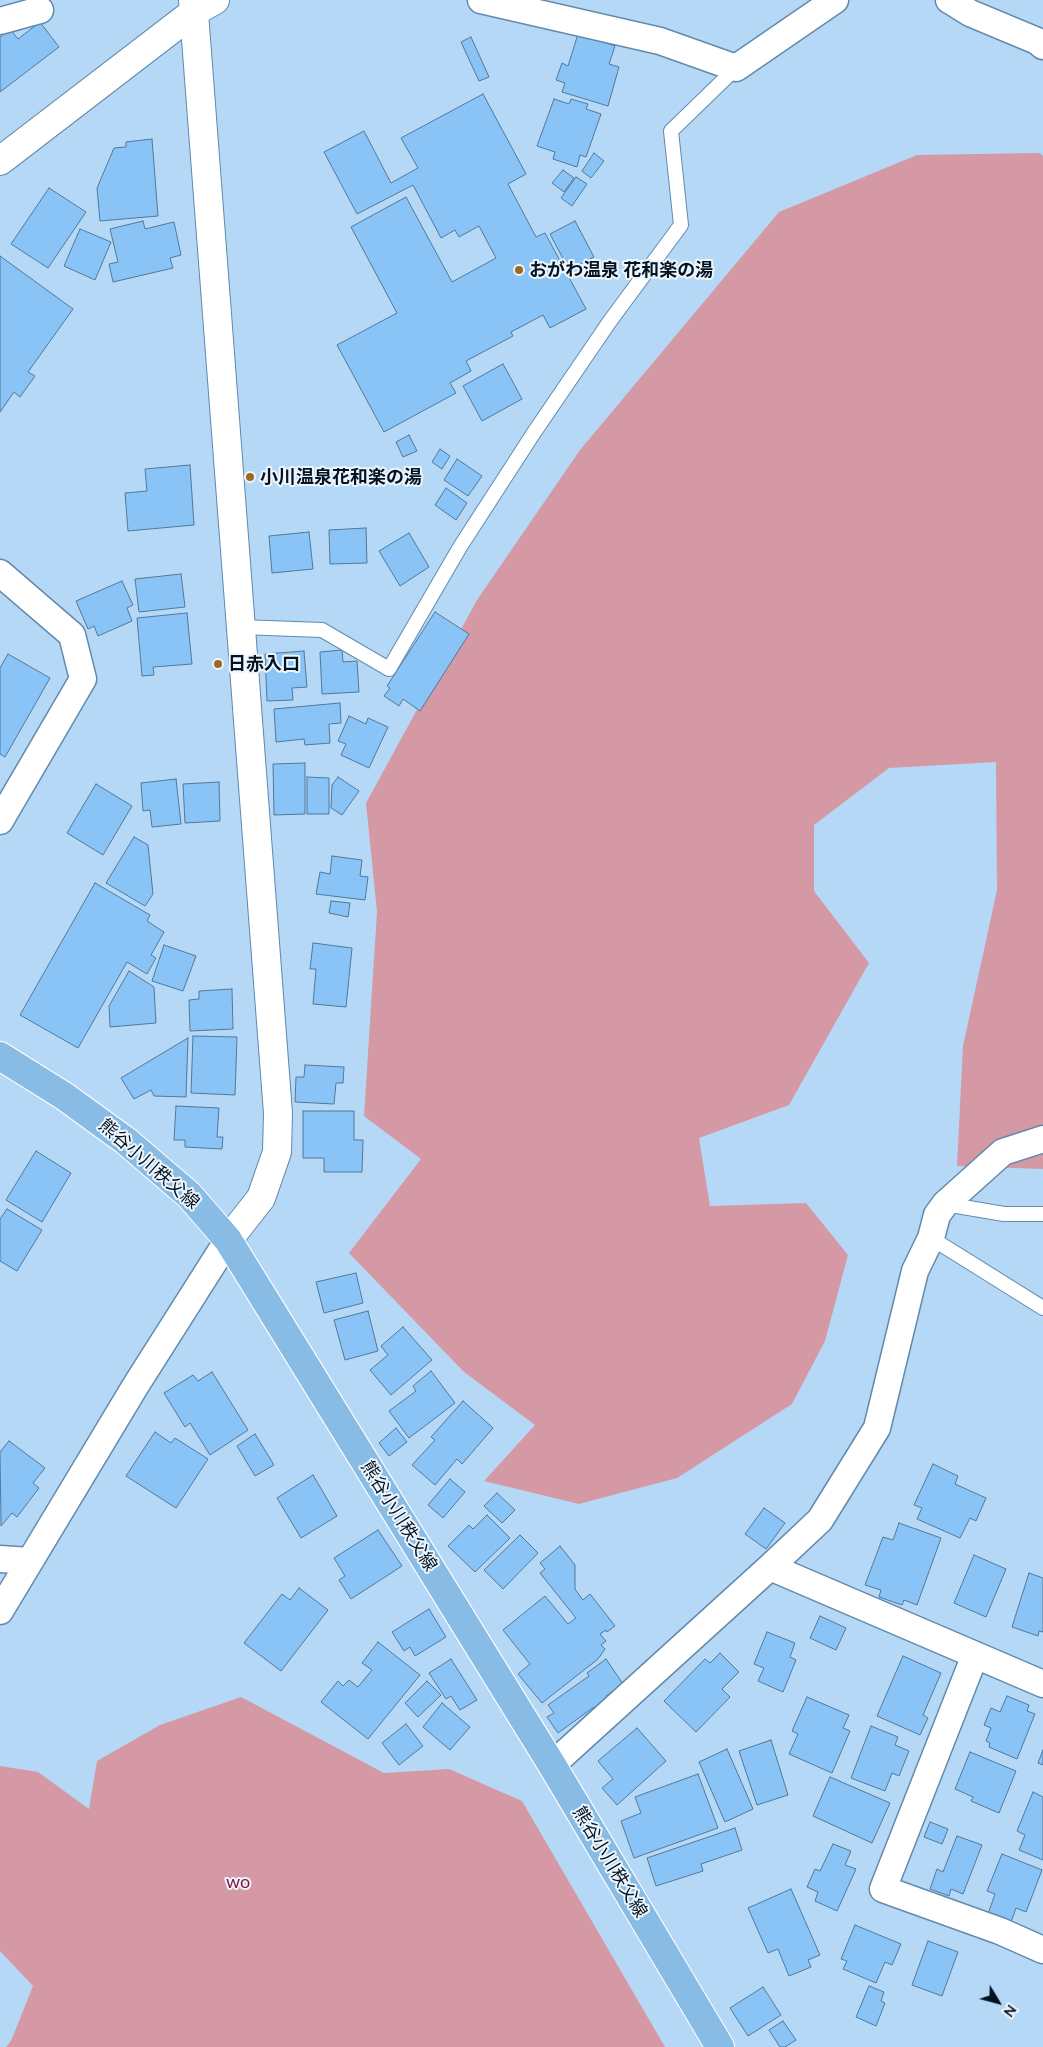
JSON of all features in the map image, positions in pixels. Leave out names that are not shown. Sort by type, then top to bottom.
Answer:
[{"type":"main road","name":"熊谷小川秩父線","points":[[0,1056],[64,1096],[126,1141],[189,1195],[228,1240],[552,1764],[720,2047]]},
{"type":"street","points":[[481,0],[660,41],[736,68],[835,0]]},
{"type":"street","points":[[949,0],[970,13],[1037,41],[1043,46]]},
{"type":"street","points":[[0,161],[201,4]]},
{"type":"street","points":[[0,1611],[136,1385],[228,1240],[261,1198],[276,1152],[278,1113],[240,628],[201,4]]},
{"type":"street","points":[[0,21],[40,10]]},
{"type":"street","points":[[0,572],[72,635],[83,679],[4,804]]},
{"type":"street","points":[[552,1764],[820,1520],[876,1428],[915,1271],[931,1238],[937,1215],[945,1204],[1003,1152],[1043,1139]]},
{"type":"street","points":[[0,1559],[30,1561]]},
{"type":"street","points":[[770,1567],[1043,1684]]},
{"type":"street","points":[[975,1655],[883,1889],[1000,1931],[1043,1950]]},
{"type":"lane","points":[[240,628],[322,630],[389,669],[460,547],[534,434],[610,321],[681,225],[671,131],[736,68]]},
{"type":"lane","points":[[945,1204],[1004,1214],[1043,1214]]},
{"type":"lane","points":[[931,1238],[1043,1308]]},
{"type":"green space","points":[[1040,153],[1043,156],[1043,1169],[957,1166],[963,1046],[997,890],[996,762],[889,768],[814,825],[814,891],[869,963],[789,1105],[699,1138],[710,1206],[806,1203],[848,1255],[825,1341],[792,1404],[677,1478],[579,1504],[484,1481],[535,1425],[464,1372],[349,1253],[421,1159],[364,1116],[377,912],[366,803],[477,600],[580,450],[779,212],[917,155]]},
{"type":"green space","name":"wo","points":[[241,1697],[384,1773],[449,1769],[522,1801],[665,2047],[6,2047],[11,2041],[33,1986],[0,1951],[0,1766],[38,1772],[89,1809],[97,1761],[160,1725]]},
{"type":"building","points":[[40,22],[59,47],[0,92],[0,37],[10,29],[18,39]]},
{"type":"building","points":[[578,34],[615,46],[609,64],[619,67],[608,106],[562,92],[565,83],[556,80],[562,63],[568,66]]},
{"type":"building","points":[[471,37],[489,77],[479,81],[461,42]]},
{"type":"building","name":"おがわ温泉 花和楽の湯","points":[[483,94],[526,174],[508,184],[536,237],[545,233],[586,309],[550,328],[543,315],[511,332],[513,336],[466,361],[471,371],[450,383],[456,393],[384,432],[337,345],[397,313],[351,227],[406,197],[452,282],[496,258],[479,226],[459,237],[455,230],[441,238],[413,185],[357,214],[324,152],[364,131],[391,183],[418,168],[401,138]]},
{"type":"building","points":[[554,99],[569,104],[571,99],[588,104],[586,109],[601,114],[586,157],[580,155],[577,167],[553,159],[555,152],[537,146]]},
{"type":"building","points":[[152,139],[158,216],[100,221],[97,188],[114,148],[126,147],[126,142]]},
{"type":"building","points":[[594,153],[604,161],[591,178],[582,171]]},
{"type":"building","points":[[563,170],[574,178],[564,192],[552,183]]},
{"type":"building","points":[[576,177],[587,184],[572,206],[561,198]]},
{"type":"building","points":[[49,188],[86,212],[48,268],[11,244]]},
{"type":"building","points":[[143,221],[145,229],[174,222],[181,255],[170,258],[173,268],[113,282],[109,264],[118,262],[110,229]]},
{"type":"building","points":[[575,221],[594,257],[569,270],[550,234]]},
{"type":"building","points":[[80,229],[111,242],[95,280],[64,266]]},
{"type":"building","points":[[0,256],[73,309],[28,372],[35,376],[20,397],[14,392],[0,412]]},
{"type":"building","points":[[503,364],[522,399],[482,421],[463,386]]},
{"type":"building","points":[[409,435],[417,451],[403,457],[396,442]]},
{"type":"building","points":[[440,449],[450,456],[442,469],[432,462]]},
{"type":"building","points":[[457,459],[482,476],[468,496],[444,480]]},
{"type":"building","points":[[190,465],[194,525],[128,531],[125,493],[147,491],[145,469]]},
{"type":"building","points":[[446,488],[467,503],[456,520],[435,505]]},
{"type":"building","points":[[366,528],[367,563],[330,564],[329,530]]},
{"type":"building","points":[[309,532],[313,569],[272,573],[269,536]]},
{"type":"building","points":[[409,533],[429,567],[400,586],[379,551]]},
{"type":"building","points":[[181,574],[185,607],[139,612],[135,579]]},
{"type":"building","points":[[122,581],[133,605],[127,608],[132,621],[98,636],[94,626],[88,629],[76,601]]},
{"type":"building","points":[[435,612],[469,634],[420,711],[403,699],[399,706],[384,696],[390,688],[387,686]]},
{"type":"building","points":[[187,613],[192,664],[153,667],[154,675],[142,676],[137,618]]},
{"type":"building","points":[[342,650],[343,662],[357,661],[359,692],[322,694],[320,652]]},
{"type":"building","points":[[304,651],[307,687],[292,688],[293,700],[267,701],[265,654]]},
{"type":"building","points":[[8,654],[50,678],[5,757],[0,754],[0,668]]},
{"type":"building","points":[[340,703],[341,723],[329,724],[330,743],[305,745],[304,739],[276,742],[274,709]]},
{"type":"building","points":[[349,716],[366,724],[368,718],[388,727],[369,768],[341,755],[346,744],[338,741]]},
{"type":"building","points":[[305,763],[305,814],[274,815],[273,764]]},
{"type":"building","points":[[307,777],[329,778],[329,814],[307,814]]},
{"type":"building","points":[[338,777],[359,791],[342,815],[331,808],[332,785]]},
{"type":"building","points":[[176,779],[181,824],[152,827],[150,810],[143,811],[141,783]]},
{"type":"building","points":[[219,782],[220,821],[185,823],[183,784]]},
{"type":"building","points":[[96,784],[132,806],[103,855],[67,833]]},
{"type":"building","points":[[134,837],[148,845],[153,894],[145,906],[106,883]]},
{"type":"building","points":[[332,856],[362,860],[360,876],[368,877],[365,900],[316,894],[320,872],[330,874]]},
{"type":"building","points":[[95,883],[150,915],[147,921],[164,932],[151,955],[156,958],[147,974],[127,962],[78,1048],[20,1015]]},
{"type":"building","points":[[331,901],[350,903],[348,917],[329,913]]},
{"type":"building","points":[[313,943],[352,948],[346,1007],[313,1004],[316,969],[310,969]]},
{"type":"building","points":[[164,945],[196,956],[183,991],[152,981]]},
{"type":"building","points":[[129,971],[154,987],[156,1023],[110,1027],[109,1006]]},
{"type":"building","points":[[232,989],[233,1029],[190,1031],[189,1000],[199,999],[199,991]]},
{"type":"building","points":[[193,1036],[237,1037],[235,1095],[191,1093]]},
{"type":"building","points":[[188,1038],[186,1097],[154,1096],[151,1090],[134,1099],[121,1078]]},
{"type":"building","points":[[305,1065],[344,1067],[343,1083],[336,1083],[334,1104],[295,1102],[296,1077],[304,1077]]},
{"type":"building","points":[[176,1106],[219,1108],[217,1137],[223,1137],[222,1149],[185,1147],[185,1140],[174,1140]]},
{"type":"building","points":[[303,1111],[354,1111],[354,1140],[363,1140],[362,1172],[324,1172],[324,1158],[303,1158]]},
{"type":"building","points":[[36,1151],[71,1173],[42,1222],[6,1200]]},
{"type":"building","points":[[7,1209],[42,1230],[17,1271],[0,1261],[0,1219]]},
{"type":"building","points":[[356,1273],[363,1303],[324,1313],[316,1282]]},
{"type":"building","points":[[368,1311],[378,1351],[345,1360],[334,1320]]},
{"type":"building","points":[[403,1327],[432,1360],[391,1395],[370,1370],[388,1355],[381,1346]]},
{"type":"building","points":[[431,1371],[455,1403],[409,1438],[389,1411],[416,1391],[413,1386]]},
{"type":"building","points":[[212,1372],[248,1430],[210,1455],[190,1423],[185,1427],[164,1393],[193,1375],[198,1381]]},
{"type":"building","points":[[463,1401],[493,1428],[462,1464],[457,1459],[435,1485],[412,1465],[435,1440],[431,1437]]},
{"type":"building","points":[[396,1428],[407,1442],[389,1456],[379,1443]]},
{"type":"building","points":[[155,1432],[171,1443],[175,1438],[208,1459],[176,1508],[126,1476]]},
{"type":"building","points":[[255,1434],[274,1465],[255,1476],[237,1446]]},
{"type":"building","points":[[9,1441],[45,1468],[33,1483],[39,1488],[17,1517],[12,1513],[1,1526],[0,1452]]},
{"type":"building","points":[[933,1464],[958,1476],[955,1484],[986,1498],[976,1521],[970,1518],[960,1538],[917,1519],[922,1508],[914,1505]]},
{"type":"building","points":[[313,1475],[337,1516],[301,1538],[277,1498]]},
{"type":"building","points":[[450,1479],[465,1492],[443,1518],[428,1505]]},
{"type":"building","points":[[497,1493],[515,1510],[502,1523],[484,1506]]},
{"type":"building","points":[[764,1508],[785,1523],[766,1549],[745,1534]]},
{"type":"building","points":[[487,1515],[510,1538],[475,1572],[448,1546],[469,1525],[473,1529]]},
{"type":"building","points":[[899,1523],[941,1538],[917,1605],[904,1600],[902,1605],[879,1597],[881,1590],[865,1585],[883,1537],[893,1540]]},
{"type":"building","points":[[378,1530],[402,1566],[351,1599],[339,1580],[345,1576],[334,1558]]},
{"type":"building","points":[[520,1535],[538,1553],[503,1589],[484,1570]]},
{"type":"building","points":[[560,1546],[575,1565],[575,1589],[583,1600],[590,1594],[615,1626],[607,1632],[606,1630],[600,1634],[606,1641],[601,1645],[605,1649],[598,1659],[542,1703],[518,1674],[530,1664],[503,1630],[545,1596],[568,1624],[576,1618],[540,1573],[545,1569],[540,1563]]},
{"type":"building","points":[[974,1555],[1006,1569],[986,1617],[954,1603]]},
{"type":"building","points":[[1029,1573],[1043,1578],[1043,1632],[1039,1631],[1038,1636],[1012,1627]]},
{"type":"building","points":[[299,1588],[328,1610],[281,1671],[244,1643],[282,1594],[290,1600]]},
{"type":"building","points":[[429,1609],[446,1637],[415,1656],[410,1647],[404,1651],[392,1632]]},
{"type":"building","points":[[820,1616],[846,1628],[836,1650],[810,1638]]},
{"type":"building","points":[[767,1632],[795,1643],[790,1657],[796,1660],[783,1692],[758,1681],[764,1668],[754,1664]]},
{"type":"building","points":[[378,1642],[420,1675],[368,1739],[321,1702],[338,1681],[343,1686],[349,1680],[358,1687],[372,1670],[362,1663]]},
{"type":"building","points":[[720,1653],[739,1672],[722,1689],[730,1697],[696,1732],[664,1701],[705,1659],[710,1663]]},
{"type":"building","points":[[903,1656],[941,1673],[923,1715],[928,1718],[920,1735],[877,1716]]},
{"type":"building","points":[[451,1659],[477,1700],[460,1710],[451,1696],[446,1699],[429,1673]]},
{"type":"building","points":[[606,1659],[623,1684],[606,1696],[610,1701],[596,1710],[594,1707],[558,1733],[547,1717],[554,1713],[548,1705],[589,1676],[587,1673]]},
{"type":"building","points":[[427,1681],[441,1695],[418,1717],[405,1703]]},
{"type":"building","points":[[1007,1696],[1029,1705],[1027,1711],[1035,1714],[1017,1759],[989,1747],[990,1743],[986,1741],[991,1728],[984,1725],[991,1708],[1000,1712]]},
{"type":"building","points":[[807,1697],[849,1715],[843,1728],[850,1731],[832,1773],[789,1754],[798,1734],[792,1731]]},
{"type":"building","points":[[442,1703],[470,1727],[450,1750],[423,1727]]},
{"type":"building","points":[[406,1724],[423,1746],[399,1765],[382,1743]]},
{"type":"building","points":[[871,1726],[898,1737],[895,1745],[909,1751],[899,1776],[892,1773],[885,1791],[851,1778]]},
{"type":"building","points":[[637,1728],[666,1761],[617,1805],[602,1788],[613,1779],[598,1761]]},
{"type":"building","points":[[771,1740],[788,1795],[757,1805],[739,1751]]},
{"type":"building","points":[[727,1749],[753,1809],[725,1822],[699,1762]]},
{"type":"building","points":[[1043,1750],[1043,1765],[1038,1763]]},
{"type":"building","points":[[970,1752],[1016,1771],[999,1813],[971,1801],[973,1797],[955,1789]]},
{"type":"building","points":[[698,1774],[718,1828],[634,1858],[621,1821],[641,1813],[635,1797]]},
{"type":"building","points":[[830,1777],[890,1803],[872,1843],[813,1816]]},
{"type":"building","points":[[1033,1792],[1043,1797],[1043,1860],[1019,1850],[1025,1835],[1017,1831]]},
{"type":"building","points":[[930,1822],[948,1829],[942,1844],[924,1837]]},
{"type":"building","points":[[735,1828],[742,1850],[701,1864],[703,1871],[656,1886],[647,1858]]},
{"type":"building","points":[[957,1836],[982,1845],[963,1894],[951,1889],[949,1896],[930,1889],[937,1869],[943,1872]]},
{"type":"building","points":[[833,1844],[851,1851],[845,1865],[856,1869],[837,1911],[815,1901],[818,1892],[807,1887],[815,1869],[820,1871]]},
{"type":"building","points":[[1002,1854],[1042,1870],[1026,1912],[1016,1908],[1011,1922],[988,1914],[995,1894],[987,1891]]},
{"type":"building","points":[[791,1889],[820,1955],[808,1960],[811,1967],[789,1976],[778,1949],[768,1953],[748,1908]]},
{"type":"building","points":[[855,1925],[901,1944],[892,1965],[885,1962],[876,1983],[843,1969],[847,1961],[841,1959]]},
{"type":"building","points":[[928,1941],[958,1952],[942,1996],[912,1985]]},
{"type":"building","points":[[869,1986],[884,1992],[881,2001],[885,2003],[876,2026],[856,2017]]},
{"type":"building","points":[[763,1987],[781,2015],[748,2036],[730,2008]]},
{"type":"building","points":[[783,2021],[796,2040],[785,2047],[780,2047],[769,2030]]},
{"type":"place","name":"おがわ温泉 花和楽の湯","points":[[519,270]]},
{"type":"place","name":"小川温泉花和楽の湯","points":[[250,477]]},
{"type":"place","name":"日赤入口","points":[[218,664]]}]
